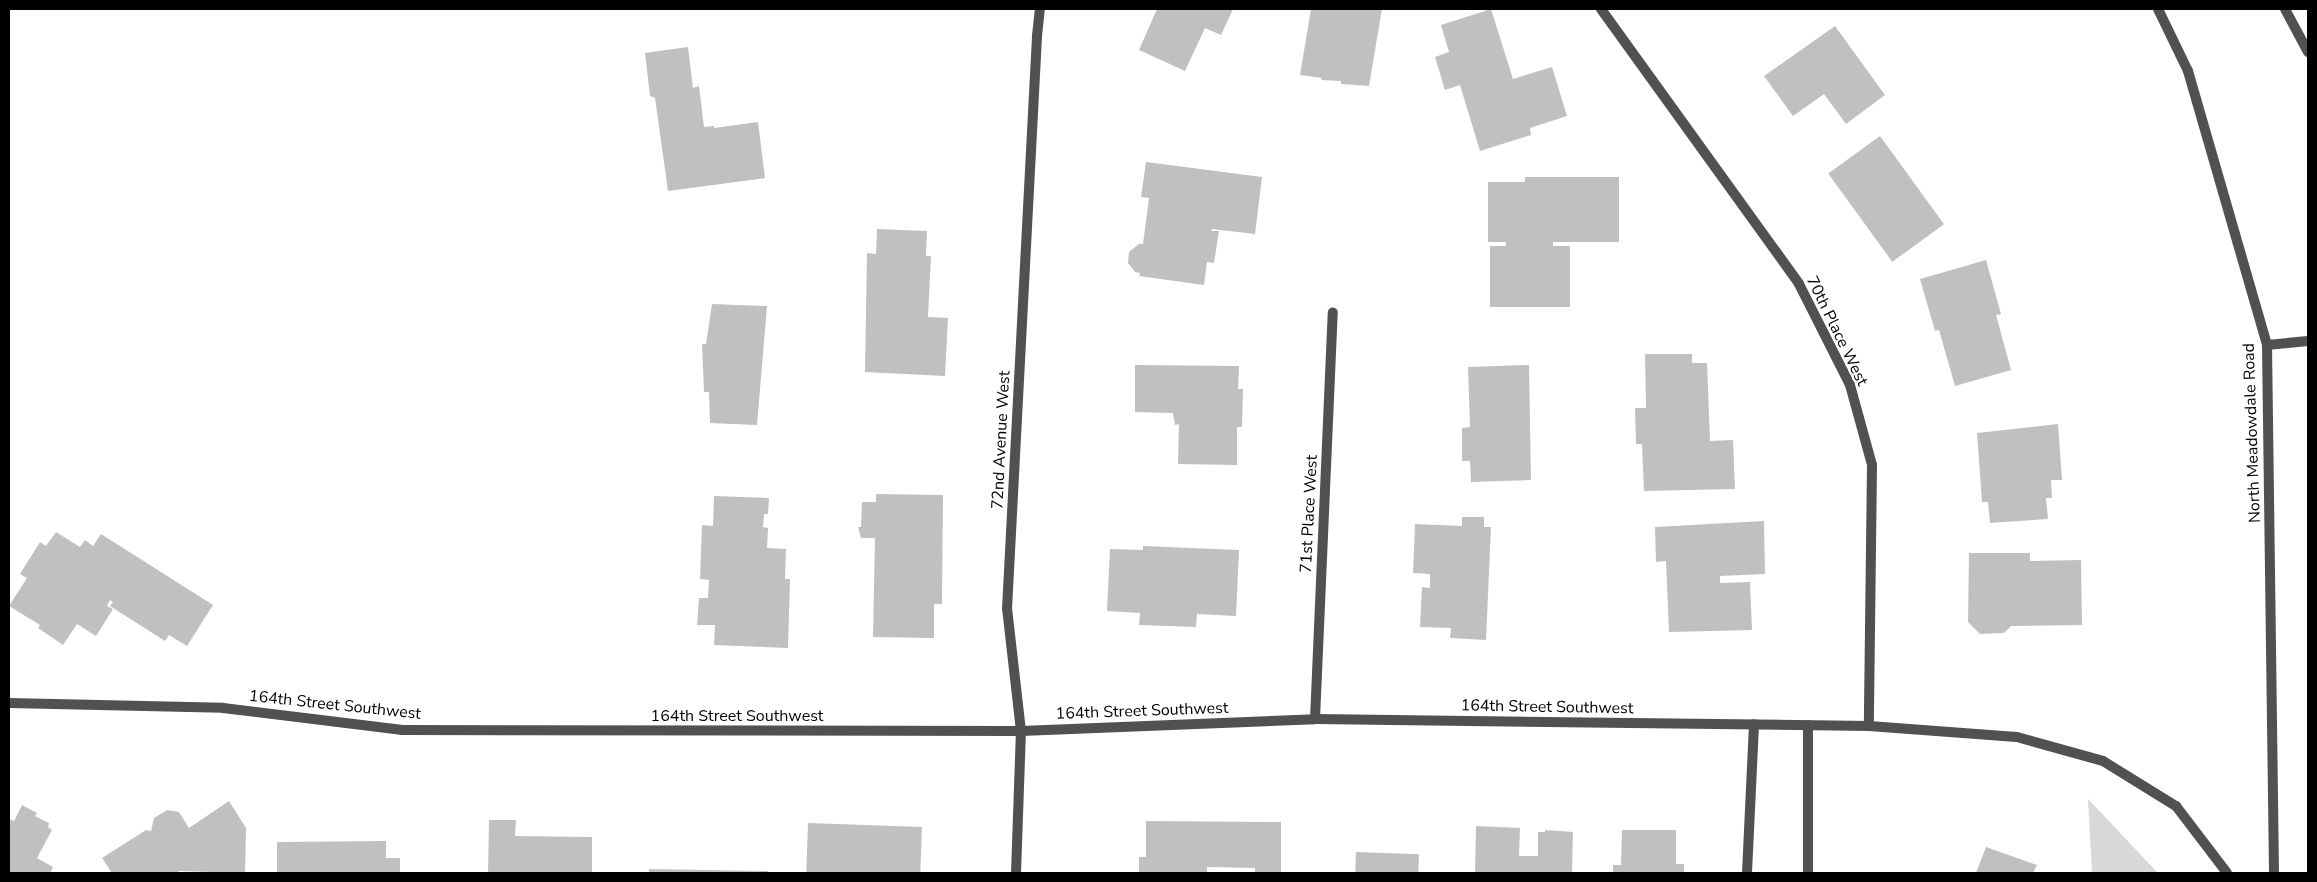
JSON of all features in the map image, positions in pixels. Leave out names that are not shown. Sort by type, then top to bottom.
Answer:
[{"type":"street","name":"72nd Avenue West","points":[[1016,873],[1021,731],[1007,609],[1037,36],[1040,9]]},
{"type":"street","name":"70th Place West","points":[[1601,9],[1799,284],[1850,385],[1872,465],[1869,726]]},
{"type":"street","name":"North Meadowdale Road","points":[[2158,9],[2188,71],[2267,345],[2274,873]]},
{"type":"street","points":[[2285,9],[2308,52]]},
{"type":"street","name":"71st Place West","points":[[1315,718],[1333,312]]},
{"type":"street","points":[[2267,345],[2308,341]]},
{"type":"street","name":"164th Street Southwest","points":[[9,703],[222,708],[401,730],[1021,731],[1315,718],[1869,726],[2017,738],[2103,761],[2176,806],[2228,873]]},
{"type":"street","points":[[1747,873],[1754,724]]},
{"type":"street","points":[[1808,725],[1808,873]]},
{"type":"shaded area","points":[[2088,799],[2158,873],[2092,873]]},
{"type":"building","points":[[1157,9],[1233,9],[1221,35],[1205,28],[1185,71],[1139,50]]},
{"type":"building","points":[[1311,9],[1382,9],[1369,86],[1341,84],[1341,81],[1321,80],[1322,78],[1300,75]]},
{"type":"building","points":[[1491,9],[1513,79],[1552,67],[1567,116],[1530,128],[1531,135],[1480,151],[1460,85],[1445,90],[1435,57],[1449,52],[1441,25]]},
{"type":"building","points":[[1835,26],[1885,95],[1846,124],[1824,94],[1793,116],[1764,76]]},
{"type":"building","points":[[688,47],[693,88],[699,86],[704,127],[714,126],[714,128],[758,122],[765,178],[668,191],[655,98],[650,96],[645,53]]},
{"type":"building","points":[[1880,136],[1944,224],[1892,262],[1828,174]]},
{"type":"building","points":[[1146,162],[1262,177],[1255,234],[1212,229],[1211,231],[1219,231],[1214,263],[1207,262],[1204,285],[1139,276],[1140,273],[1135,272],[1128,263],[1129,252],[1139,244],[1143,244],[1149,198],[1141,197]]},
{"type":"building","points":[[1525,177],[1619,177],[1619,242],[1553,242],[1553,246],[1570,246],[1570,307],[1490,307],[1490,246],[1506,246],[1506,242],[1488,242],[1488,182],[1525,182]]},
{"type":"building","points":[[877,229],[927,231],[926,256],[931,256],[928,317],[948,318],[945,376],[865,372],[867,253],[876,254]]},
{"type":"building","points":[[1986,260],[2001,314],[1996,315],[2011,370],[1955,386],[1939,330],[1935,331],[1920,279]]},
{"type":"building","points":[[712,304],[767,306],[757,425],[710,423],[709,392],[704,392],[702,344],[706,344]]},
{"type":"building","points":[[1645,354],[1692,354],[1692,363],[1707,363],[1710,441],[1733,440],[1735,489],[1644,491],[1642,444],[1636,444],[1635,408],[1646,408]]},
{"type":"building","points":[[1135,365],[1239,366],[1238,389],[1243,389],[1242,427],[1237,427],[1237,465],[1178,464],[1179,424],[1175,425],[1173,413],[1135,412]]},
{"type":"building","points":[[1529,365],[1531,480],[1471,482],[1470,461],[1462,461],[1462,428],[1470,427],[1468,367]]},
{"type":"building","points":[[2058,424],[2062,480],[2051,480],[2052,498],[2046,498],[2048,519],[1990,523],[1988,502],[1982,502],[1977,433]]},
{"type":"building","points":[[876,494],[943,495],[942,604],[934,604],[934,638],[873,637],[875,538],[861,538],[858,527],[861,527],[862,502],[876,502]]},
{"type":"building","points":[[714,496],[769,498],[768,514],[764,514],[763,527],[768,528],[767,548],[786,549],[785,579],[790,579],[788,648],[714,645],[715,625],[697,625],[699,598],[708,598],[709,580],[700,579],[702,525],[713,526]]},
{"type":"building","points":[[1462,517],[1484,517],[1484,527],[1491,527],[1486,640],[1450,638],[1451,628],[1420,627],[1422,587],[1430,588],[1430,574],[1413,573],[1415,524],[1462,526]]},
{"type":"building","points":[[1764,521],[1765,574],[1720,576],[1720,583],[1750,582],[1752,630],[1669,632],[1666,561],[1656,562],[1655,527]]},
{"type":"building","points":[[56,532],[80,547],[85,540],[93,546],[101,534],[213,605],[187,646],[169,635],[165,641],[110,606],[113,602],[110,600],[107,606],[113,609],[96,636],[77,624],[63,645],[38,628],[40,625],[9,606],[27,578],[20,574],[40,542],[46,546]]},
{"type":"building","points":[[1143,546],[1239,550],[1236,616],[1197,614],[1196,627],[1139,625],[1140,613],[1107,611],[1110,549],[1143,550]]},
{"type":"building","points":[[1969,553],[2030,553],[2030,561],[2081,560],[2082,625],[2011,626],[2004,633],[1980,634],[1968,622]]},
{"type":"building","points":[[229,801],[246,828],[245,873],[179,871],[176,873],[112,873],[102,858],[146,830],[151,831],[154,818],[167,810],[179,812],[189,828]]},
{"type":"building","points":[[22,805],[37,813],[35,816],[49,823],[48,827],[52,830],[37,858],[53,867],[50,873],[9,873],[9,819],[14,821]]},
{"type":"building","points":[[489,820],[516,820],[515,836],[592,837],[592,873],[488,873]]},
{"type":"building","points":[[1146,821],[1281,822],[1281,873],[1255,873],[1255,868],[1207,867],[1207,873],[1139,873],[1139,857],[1146,857]]},
{"type":"building","points":[[808,823],[922,827],[920,873],[806,873]]},
{"type":"building","points":[[1476,826],[1520,828],[1519,856],[1538,856],[1538,832],[1545,832],[1545,830],[1573,832],[1572,873],[1475,873]]},
{"type":"building","points":[[1622,830],[1676,830],[1676,864],[1684,864],[1684,873],[1613,873],[1613,865],[1621,865]]},
{"type":"building","points":[[386,841],[386,858],[400,858],[400,873],[277,873],[277,842]]},
{"type":"building","points":[[1986,847],[2037,865],[2033,873],[1976,873]]},
{"type":"building","points":[[1356,852],[1419,854],[1418,873],[1355,873]]},
{"type":"building","points":[[649,869],[768,871],[768,873],[649,873]]}]
